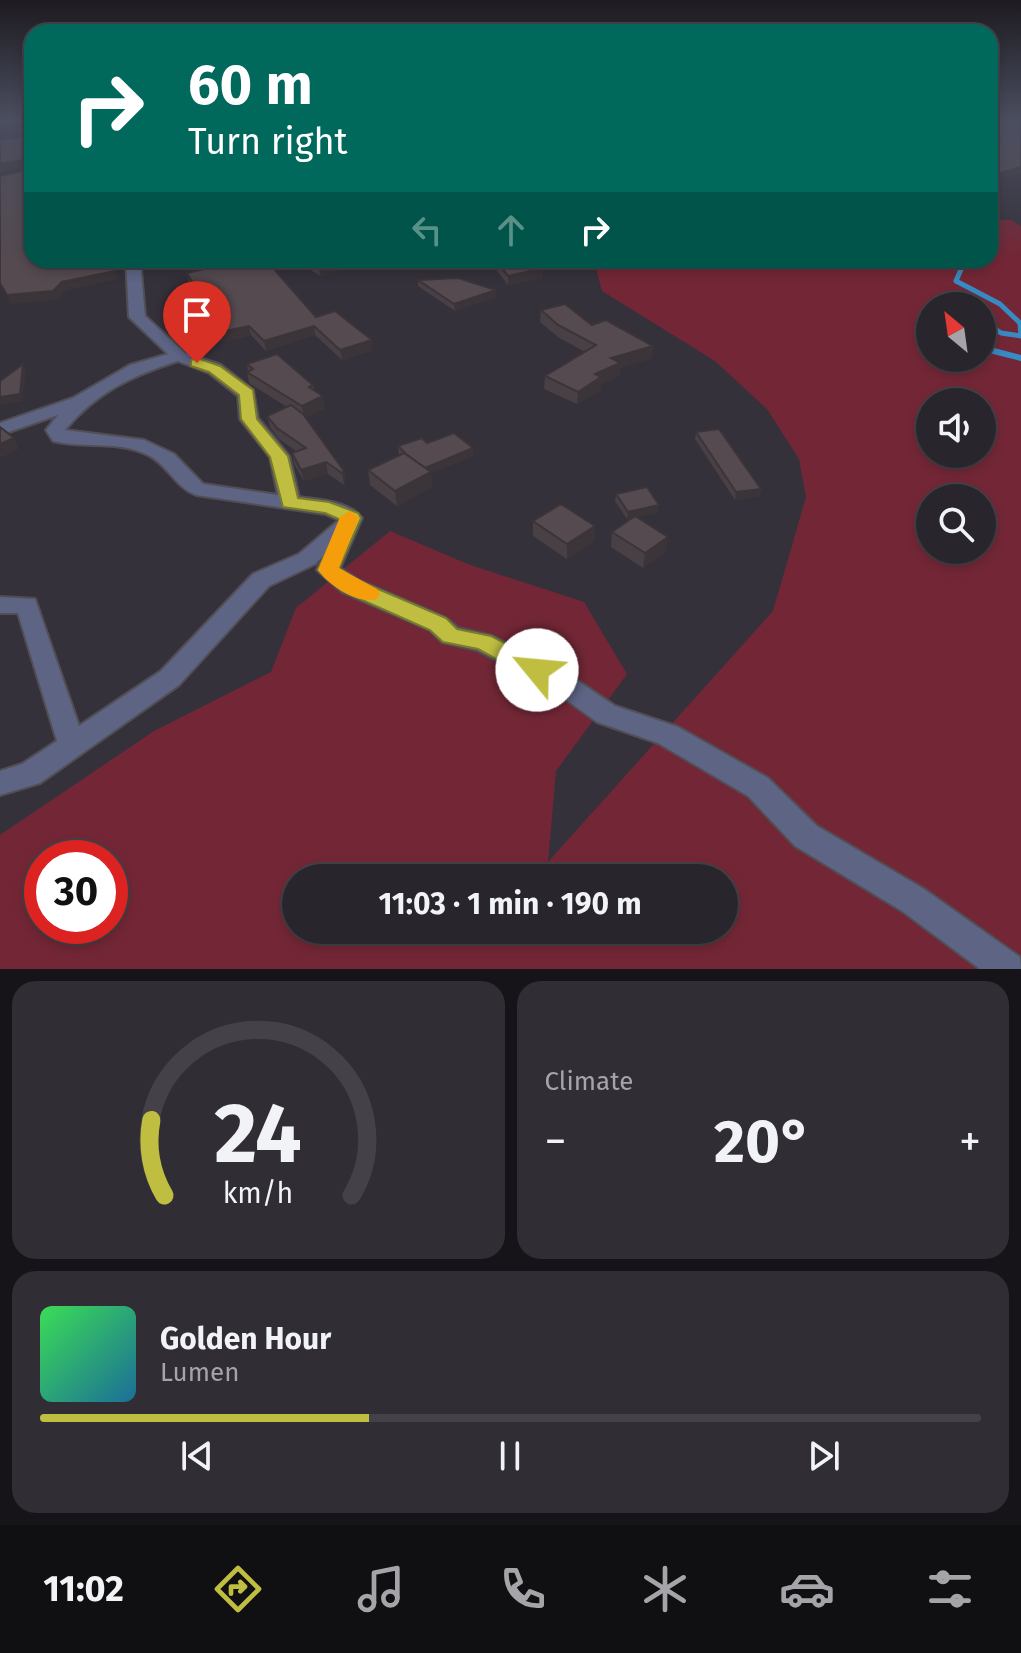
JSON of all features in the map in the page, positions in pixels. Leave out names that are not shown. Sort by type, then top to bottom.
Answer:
[{"type":"street","points":[[134,268],[137,317],[179,356],[215,369],[247,394],[249,419],[279,456],[290,503]]},
{"type":"street","points":[[1,427],[79,402],[136,369],[179,356]]},
{"type":"street","points":[[79,402],[55,430],[60,437],[121,442],[161,454],[192,488],[329,508],[352,518]]},
{"type":"street","points":[[0,783],[30,774],[170,678],[261,580],[307,559],[352,518]]},
{"type":"street","points":[[352,518],[328,570],[350,586],[438,624],[451,636],[483,642],[563,684],[606,714],[668,735],[758,787],[806,836],[913,900],[1008,969]]},
{"type":"street","points":[[0,605],[27,605],[72,746]]},
{"type":"shaded area","points":[[998,219],[1011,220],[1021,226],[1021,969],[0,969],[0,835],[154,731],[271,672],[296,608],[390,531],[470,565],[584,602],[627,674],[556,771],[548,862],[773,611],[806,497],[799,459],[767,409],[715,361],[602,291],[596,268],[998,268]]},
{"type":"building","points":[[998,164],[1021,164],[1021,167],[998,174]]},
{"type":"building","points":[[24,171],[24,268],[113,268],[115,271],[62,282],[53,291],[7,295],[0,283],[0,176]]},
{"type":"building","points":[[209,268],[273,268],[316,317],[335,311],[372,340],[340,350],[314,326],[264,341],[249,326],[221,332],[187,273]]},
{"type":"building","points":[[502,268],[543,268],[508,276]]},
{"type":"building","points":[[458,278],[496,290],[454,304],[418,280]]},
{"type":"building","points":[[565,304],[592,325],[606,320],[653,346],[611,358],[620,363],[595,374],[601,377],[578,392],[545,376],[596,345],[558,325],[541,310]]},
{"type":"building","points":[[277,354],[313,385],[309,387],[323,396],[302,406],[247,372],[253,369],[247,364]]},
{"type":"building","points":[[23,364],[20,394],[0,397],[0,381]]},
{"type":"building","points":[[291,405],[303,414],[344,471],[342,473],[326,462],[301,470],[292,453],[306,448],[277,428],[267,416]]},
{"type":"building","points":[[0,427],[14,438],[0,444]]},
{"type":"building","points":[[719,429],[761,489],[736,492],[696,432]]},
{"type":"building","points":[[454,433],[473,448],[425,468],[398,446],[422,438],[427,443]]},
{"type":"building","points":[[404,453],[431,472],[395,491],[368,470]]},
{"type":"building","points":[[647,487],[659,505],[628,512],[616,494]]},
{"type":"building","points":[[561,504],[595,526],[567,544],[533,521]]},
{"type":"building","points":[[635,516],[668,537],[645,553],[612,532]]},
{"type":"waterway","points":[[962,268],[956,281],[977,292]]},
{"type":"waterway","points":[[996,302],[1020,323],[1021,336],[996,330]]},
{"type":"waterway","points":[[996,352],[1021,358]]},
{"type":"slow traffic","points":[[350,517],[328,570],[350,586],[369,594]]},
{"type":"route","points":[[197,363],[215,369],[247,394],[249,419],[279,456],[290,503],[329,508],[352,518],[328,570],[350,586],[438,624],[451,636],[483,642],[537,670]]}]
